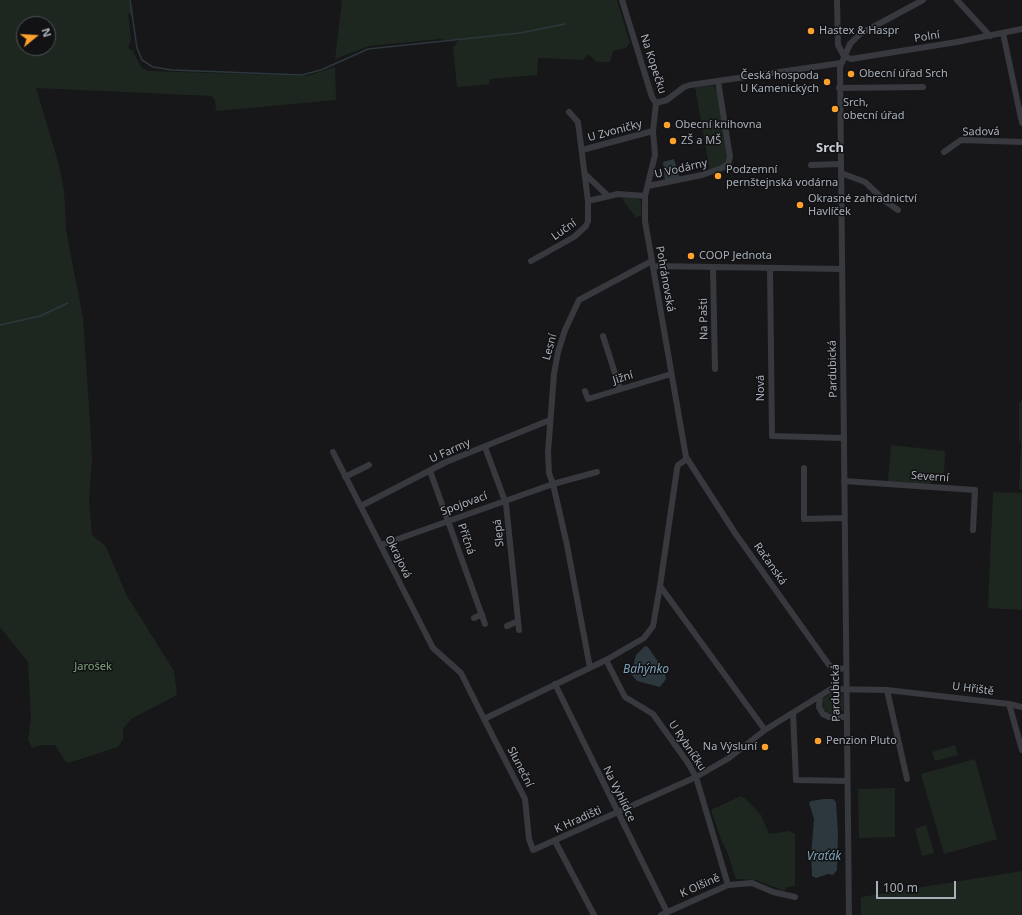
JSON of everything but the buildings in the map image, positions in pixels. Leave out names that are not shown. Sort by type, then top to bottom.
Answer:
[{"type":"street","name":"Na Kopečku","points":[[622,0],[652,97],[656,103],[667,100],[684,87],[841,63]]},
{"type":"street","points":[[837,0],[838,45],[844,56]]},
{"type":"street","name":"Pardubická","points":[[849,915],[839,88],[841,63],[850,44],[864,32],[923,0]]},
{"type":"street","points":[[957,0],[990,36]]},
{"type":"street","name":"Polní","points":[[844,56],[850,59],[857,58],[990,36],[1022,29]]},
{"type":"street","points":[[1003,33],[1022,123]]},
{"type":"street","name":"U Vodárny","points":[[648,186],[702,176],[728,164],[730,157],[718,81]]},
{"type":"street","points":[[839,88],[923,87]]},
{"type":"street","name":"Pohránovská","points":[[656,103],[653,131],[654,160],[646,196],[645,221],[682,443],[687,459]]},
{"type":"street","name":"U Zvoničky","points":[[569,112],[578,122],[588,202]]},
{"type":"street","name":"U Zvoničky","points":[[582,150],[653,131]]},
{"type":"street","name":"Sadová","points":[[944,152],[961,140],[1022,142]]},
{"type":"street","points":[[811,165],[841,164]]},
{"type":"street","points":[[841,173],[865,182],[885,201],[898,210]]},
{"type":"street","points":[[585,174],[608,196]]},
{"type":"street","points":[[588,202],[608,196],[625,194],[646,196]]},
{"type":"street","name":"Luční","points":[[531,261],[574,237],[586,226],[588,221],[588,202]]},
{"type":"street","points":[[652,264],[713,268],[842,269]]},
{"type":"street","name":"Lesní","points":[[590,668],[567,545],[549,472],[550,420],[554,374],[558,352],[565,330],[579,300],[652,264]]},
{"type":"street","name":"Na Pašti","points":[[713,268],[715,369]]},
{"type":"street","name":"Nová","points":[[770,268],[772,436],[843,438]]},
{"type":"street","points":[[603,336],[620,389]]},
{"type":"street","name":"Jižní","points":[[586,391],[588,399],[671,374]]},
{"type":"street","name":"U Farmy","points":[[361,506],[430,471],[550,420]]},
{"type":"street","name":"Slepá","points":[[485,447],[505,500],[518,630]]},
{"type":"street","name":"Okrajová","points":[[333,452],[382,545],[433,648],[461,673],[484,718]]},
{"type":"street","points":[[484,718],[606,660],[644,638],[652,630],[677,469],[678,465],[687,459]]},
{"type":"street","name":"Račanská","points":[[687,459],[735,533],[829,665],[834,668],[846,668]]},
{"type":"street","points":[[345,477],[369,465]]},
{"type":"street","points":[[804,468],[804,519],[844,518]]},
{"type":"street","name":"Příčná","points":[[430,471],[449,520],[485,624]]},
{"type":"street","points":[[553,484],[597,472]]},
{"type":"street","name":"Severní","points":[[844,481],[975,490],[973,530]]},
{"type":"street","name":"Spojovací","points":[[382,545],[553,484]]},
{"type":"street","points":[[660,586],[765,730]]},
{"type":"street","points":[[474,618],[482,614]]},
{"type":"street","points":[[507,626],[518,621]]},
{"type":"street","name":"U Rybníčku","points":[[606,660],[625,697],[653,714],[688,762],[696,777],[728,884]]},
{"type":"street","name":"Na Vyhlídce","points":[[556,684],[664,914]]},
{"type":"street","points":[[696,777],[730,758],[765,730],[831,689],[846,689]]},
{"type":"street","name":"U Hřiště","points":[[846,689],[887,690],[1009,704],[1022,707]]},
{"type":"street","points":[[887,690],[907,779]]},
{"type":"street","points":[[820,696],[819,707],[823,714],[829,716],[846,717]]},
{"type":"street","points":[[1009,704],[1022,750]]},
{"type":"street","points":[[793,713],[796,780],[847,781]]},
{"type":"street","name":"Sluneční","points":[[484,718],[525,799],[529,839],[533,850]]},
{"type":"street","name":"K Hradišti","points":[[533,850],[618,814],[696,777]]},
{"type":"street","points":[[555,841],[594,915]]},
{"type":"street","name":"K Olšině","points":[[664,914],[728,884],[752,883],[773,892],[795,897]]},
{"type":"green space","name":"Jarošek","points":[[0,0],[131,0],[133,16],[128,13],[131,39],[128,48],[133,51],[141,67],[148,71],[307,76],[335,67],[336,100],[216,111],[215,100],[212,96],[36,88],[59,165],[64,191],[66,230],[83,318],[92,460],[89,500],[92,535],[106,547],[127,596],[174,671],[177,695],[131,719],[123,729],[123,739],[118,747],[68,763],[65,761],[55,745],[42,745],[32,748],[28,740],[31,718],[28,662],[0,627]]},
{"type":"green space","points":[[342,0],[617,0],[630,43],[626,48],[613,51],[610,62],[597,62],[588,54],[583,60],[540,58],[538,59],[537,75],[490,79],[489,84],[457,87],[453,48],[460,39],[440,39],[369,46],[335,59]]},
{"type":"green space","points":[[713,85],[717,92],[728,155],[725,164],[710,171],[695,87]]},
{"type":"green space","points":[[621,197],[639,199],[641,202],[641,215],[636,218]]},
{"type":"green space","points":[[1022,399],[1022,489],[1019,489],[1021,444],[1019,438],[1019,404]]},
{"type":"green space","points":[[891,445],[945,451],[944,477],[931,477],[930,484],[888,481]]},
{"type":"green space","points":[[993,492],[1022,493],[1022,610],[988,608]]},
{"type":"green space","points":[[837,692],[843,694],[843,710],[838,713],[828,713],[823,708],[822,699],[831,693]]},
{"type":"green space","points":[[955,745],[958,755],[935,761],[932,752]]},
{"type":"green space","points":[[975,759],[997,839],[944,854],[921,774]]},
{"type":"green space","points":[[895,788],[895,837],[859,838],[858,789]]},
{"type":"green space","points":[[741,796],[746,799],[761,815],[769,834],[789,831],[795,834],[795,886],[787,887],[784,891],[756,880],[736,879],[711,810]]},
{"type":"green space","points":[[926,825],[934,853],[922,856],[915,829]]},
{"type":"green space","points":[[1022,871],[1022,915],[861,915],[861,897]]},
{"type":"water","points":[[674,159],[680,178],[665,181],[663,162]]},
{"type":"water","name":"Bahýnko","points":[[645,646],[648,647],[665,672],[666,679],[660,687],[637,681],[631,674],[636,655]]},
{"type":"water","name":"Vraťák","points":[[833,799],[836,802],[838,833],[837,870],[833,875],[828,874],[816,878],[812,876],[811,857],[814,819],[809,803],[811,801]]},
{"type":"waterway","points":[[130,0],[137,48],[142,60],[153,67],[172,70],[302,75],[321,70],[368,49],[520,33],[565,24]]},
{"type":"waterway","points":[[0,325],[40,316],[68,303]]},
{"type":"place","name":"Hastex & Haspr","points":[[811,31]]},
{"type":"place","name":"Obecní úřad Srch","points":[[851,74]]},
{"type":"place","name":"Česká hospoda U Kamenických","points":[[827,82]]},
{"type":"place","name":"Srch, obecní úřad","points":[[835,109]]},
{"type":"place","name":"Obecní knihovna","points":[[667,125]]},
{"type":"place","name":"ZŠ a MŠ","points":[[673,141]]},
{"type":"place","name":"Podzemní pernštejnská vodárna","points":[[718,176]]},
{"type":"place","name":"Okrasné zahradnictví Havlíček","points":[[800,205]]},
{"type":"place","name":"COOP Jednota","points":[[691,256]]},
{"type":"place","name":"Penzion Pluto","points":[[818,741]]},
{"type":"place","name":"Na Výsluní","points":[[765,747]]},
{"type":"district","name":"Srch","points":[[830,148]]}]
